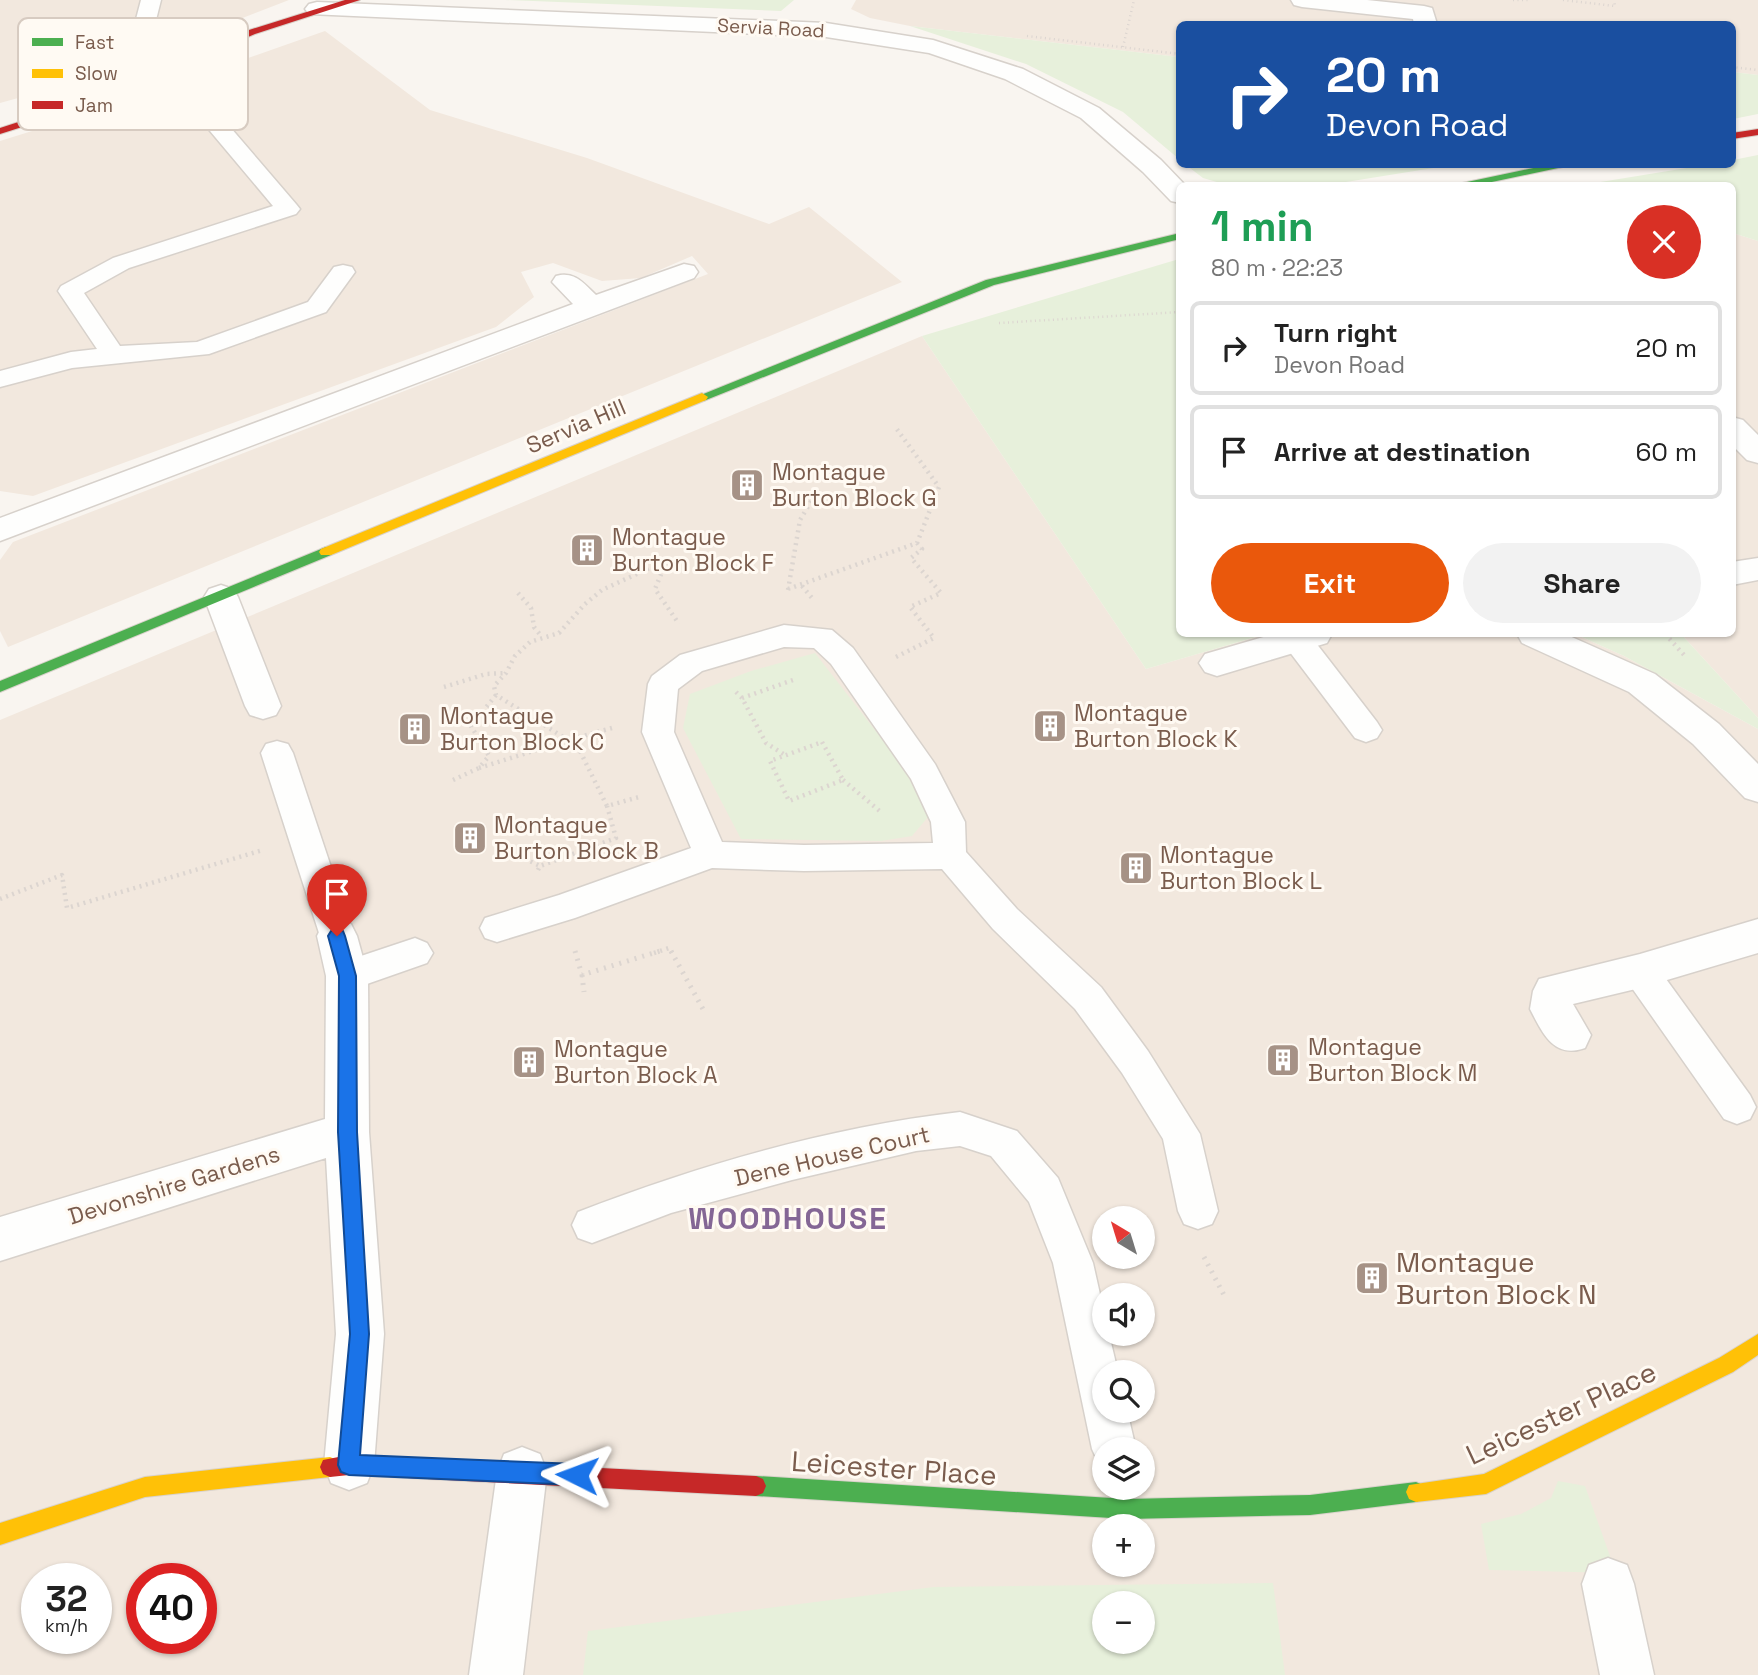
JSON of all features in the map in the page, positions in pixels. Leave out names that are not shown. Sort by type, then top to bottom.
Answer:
[{"type":"street","points":[[248,34],[317,9],[355,0]]},
{"type":"street","points":[[1302,0],[1424,13],[1425,21]]},
{"type":"street","name":"Servia Road","points":[[317,9],[825,21],[933,47],[1014,74],[1090,113],[1152,166],[1176,191]]},
{"type":"street","points":[[0,131],[18,125]]},
{"type":"street","points":[[1736,135],[1758,132]]},
{"type":"street","points":[[1475,182],[1550,168]]},
{"type":"street","name":"Servia Hill","points":[[0,687],[870,328],[990,282],[1176,237]]},
{"type":"street","points":[[0,530],[684,272]]},
{"type":"street","points":[[566,282],[591,306]]},
{"type":"street","points":[[1736,430],[1758,453]]},
{"type":"street","points":[[1736,573],[1758,569]]},
{"type":"street","points":[[221,597],[263,706]]},
{"type":"street","points":[[1217,663],[1303,637]]},
{"type":"street","points":[[1541,637],[1642,683],[1706,734],[1758,789]]},
{"type":"street","points":[[1570,1035],[1551,1009],[1554,991],[1640,971],[1758,936]]},
{"type":"street","points":[[342,956],[348,1132],[360,1334],[349,1465]]},
{"type":"street","name":"Devonshire Gardens","points":[[0,1239],[348,1132]]},
{"type":"street","name":"Leicester Place","points":[[1155,1499],[1310,1505],[1486,1484],[1726,1365],[1758,1344]]},
{"type":"street","name":"Leicester Place","points":[[0,1534],[145,1487],[349,1465],[1092,1497]]},
{"type":"street","points":[[496,1675],[522,1472]]},
{"type":"street","points":[[1608,1584],[1627,1675]]},
{"type":"lane","points":[[146,18],[151,0]]},
{"type":"lane","points":[[113,354],[70,291],[121,263],[288,209],[220,130]]},
{"type":"lane","points":[[0,379],[71,360],[113,354],[200,349],[317,307],[343,272]]},
{"type":"lane","points":[[711,855],[658,732],[663,684],[691,663],[784,636],[821,638],[842,656],[924,773],[948,822],[950,856],[1005,919],[1088,998],[1135,1062],[1181,1134],[1198,1211]]},
{"type":"lane","points":[[1307,637],[1366,730]]},
{"type":"lane","points":[[277,753],[342,956],[415,953]]},
{"type":"lane","points":[[497,928],[563,908],[711,855],[804,858],[950,856]]},
{"type":"lane","points":[[1640,971],[1737,1107]]},
{"type":"lane","name":"Dene House Court","points":[[592,1225],[671,1195],[792,1162],[916,1134],[960,1129],[1004,1143],[1044,1191],[1073,1263],[1094,1360]]},
{"type":"path","points":[[1123,47],[1134,0]]},
{"type":"path","points":[[1513,0],[1531,0]]},
{"type":"path","points":[[1563,0],[1615,6],[1614,0]]},
{"type":"path","points":[[1019,35],[1176,54]]},
{"type":"path","points":[[1736,68],[1758,70]]},
{"type":"path","points":[[993,324],[1176,312]]},
{"type":"path","points":[[788,589],[917,543],[939,487],[896,428]]},
{"type":"path","points":[[783,598],[788,589],[800,520],[813,498]]},
{"type":"path","points":[[895,657],[934,638],[910,607],[941,593],[911,558],[922,549],[917,543]]},
{"type":"path","points":[[674,676],[671,662],[687,635],[655,589],[667,560],[625,577],[602,590],[585,604],[559,633],[542,636],[530,642],[515,656],[506,673],[494,686],[496,695],[578,747],[607,806],[681,785]]},
{"type":"path","points":[[802,586],[819,606]]},
{"type":"path","points":[[518,593],[531,608],[534,627],[542,636]]},
{"type":"path","points":[[705,659],[742,698],[766,743],[786,755]]},
{"type":"path","points":[[444,687],[486,674],[506,673]]},
{"type":"path","points":[[742,698],[793,680]]},
{"type":"path","points":[[479,768],[489,756],[471,726],[496,695]]},
{"type":"path","points":[[453,779],[568,740],[610,730],[640,712],[660,710]]},
{"type":"path","points":[[843,780],[789,801],[770,761],[822,742],[843,780],[859,791]]},
{"type":"path","points":[[0,899],[61,875],[67,908],[304,838]]},
{"type":"path","points":[[513,853],[540,866]]},
{"type":"path","points":[[563,908],[582,975],[584,992]]},
{"type":"path","points":[[582,975],[669,948],[704,1011]]},
{"type":"shaded area","points":[[0,0],[289,0],[243,18],[18,18],[18,98],[0,103]]},
{"type":"shaded area","points":[[856,0],[1758,0],[1758,75],[1736,72],[1736,21],[1176,21],[1176,57],[910,26],[870,18],[851,9]]},
{"type":"shaded area","points":[[325,31],[430,110],[587,158],[769,224],[809,207],[902,282],[8,647],[0,631],[0,560],[13,542],[708,274],[692,256],[641,278],[602,281],[553,263],[521,272],[534,297],[496,327],[33,496],[0,491],[0,141],[35,130],[248,130],[248,58]]},
{"type":"shaded area","points":[[1736,234],[1758,241],[1758,718],[1684,637],[1736,637]]},
{"type":"shaded area","points":[[922,336],[1146,669],[1256,637],[1582,637],[1624,656],[1758,729],[1758,1675],[0,1675],[0,720]]},
{"type":"green space","points":[[505,0],[794,0],[781,11]]},
{"type":"green space","points":[[910,26],[1176,57],[1176,156],[1123,112],[1026,64]]},
{"type":"green space","points":[[1736,72],[1758,75],[1758,114],[1736,118]]},
{"type":"green space","points":[[1758,155],[1758,241],[1736,234],[1736,182],[1600,182],[1687,168],[1736,168],[1736,159]]},
{"type":"green space","points":[[1190,168],[1433,168],[1346,182],[1217,182],[1203,178]]},
{"type":"green space","points":[[1176,260],[1176,637],[1256,637],[1146,669],[922,336]]},
{"type":"green space","points":[[1582,637],[1684,637],[1758,718],[1758,729],[1624,656]]},
{"type":"green space","points":[[815,653],[903,766],[928,817],[912,836],[881,841],[741,839],[683,728],[690,694],[751,671]]},
{"type":"green space","points":[[1558,1481],[1585,1486],[1616,1573],[1489,1570],[1481,1524],[1521,1514],[1551,1498]]},
{"type":"green space","points":[[1273,1583],[1285,1675],[583,1675],[588,1631],[934,1587]]},
{"type":"traffic: fast","points":[[1475,182],[1550,168]]},
{"type":"traffic: fast","points":[[702,397],[990,282],[1176,237]]},
{"type":"traffic: fast","points":[[0,687],[326,552]]},
{"type":"traffic: fast","points":[[756,1486],[1127,1509],[1310,1505],[1416,1492]]},
{"type":"traffic: slow","points":[[326,552],[702,397]]},
{"type":"traffic: slow","points":[[1416,1492],[1486,1484],[1726,1365],[1758,1344]]},
{"type":"traffic: slow","points":[[0,1534],[145,1487],[330,1467]]},
{"type":"traffic: jam","points":[[248,34],[355,0]]},
{"type":"traffic: jam","points":[[0,131],[18,125]]},
{"type":"traffic: jam","points":[[1736,135],[1758,132]]},
{"type":"traffic: jam","points":[[330,1467],[349,1465],[756,1486]]},
{"type":"place","name":"Montague Burton Block G","points":[[747,485]]},
{"type":"place","name":"Montague Burton Block F","points":[[587,550]]},
{"type":"place","name":"Montague Burton Block K","points":[[1050,726]]},
{"type":"place","name":"Montague Burton Block C","points":[[415,729]]},
{"type":"place","name":"Montague Burton Block B","points":[[470,838]]},
{"type":"place","name":"Montague Burton Block L","points":[[1136,868]]},
{"type":"place","name":"Montague Burton Block M","points":[[1283,1060]]},
{"type":"place","name":"Montague Burton Block A","points":[[529,1062]]},
{"type":"place","name":"Montague Burton Block N","points":[[1372,1278]]},
{"type":"district","name":"WOODHOUSE","points":[[788,1218]]},
{"type":"route","points":[[337,936],[346,963],[347,976],[348,1132],[360,1334],[349,1465],[577,1475]]}]
